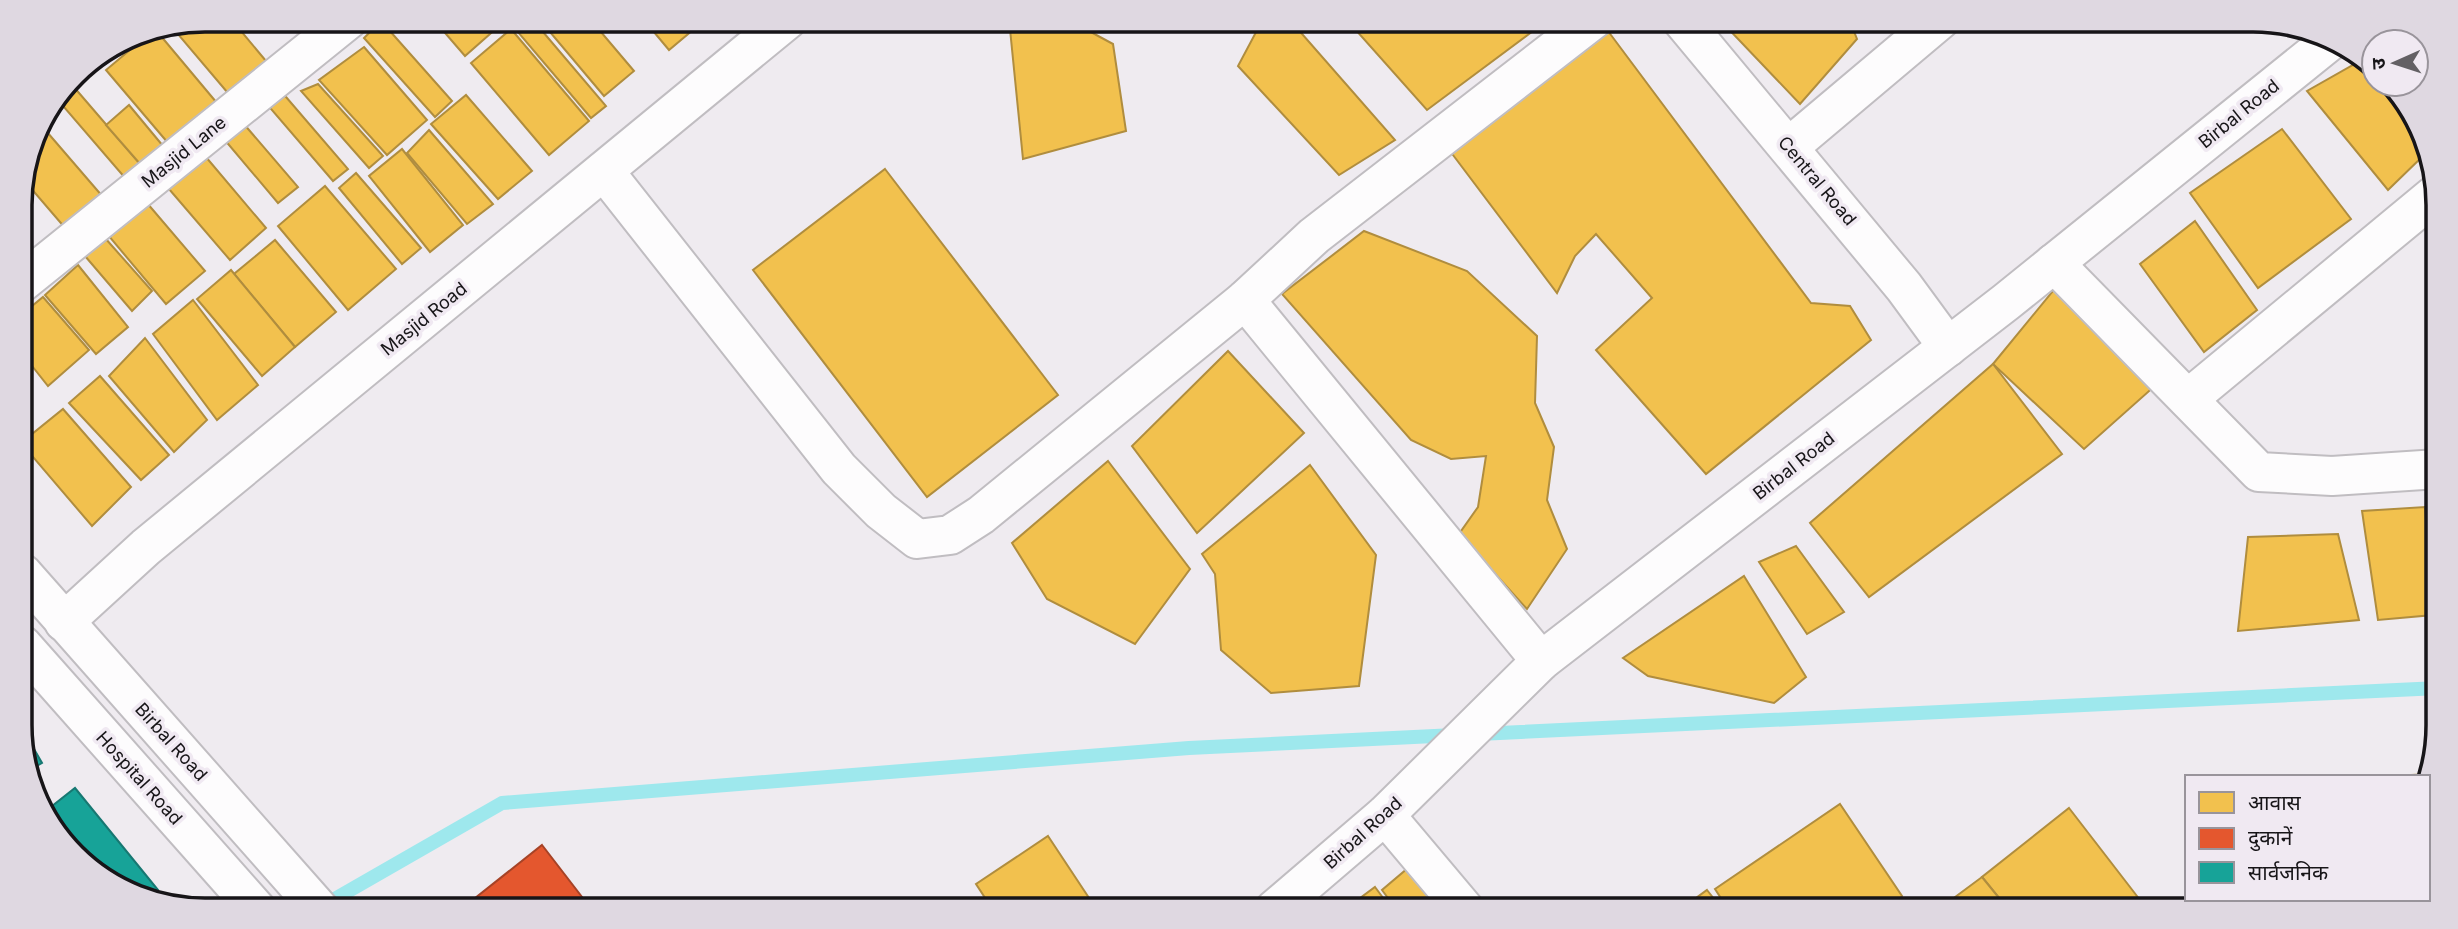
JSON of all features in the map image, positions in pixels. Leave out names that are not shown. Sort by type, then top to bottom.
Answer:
[{"type":"street","name":"Masjid Lane","points":[[32,274],[333,32]]},
{"type":"street","name":"Masjid Road","points":[[64,622],[146,547],[772,32]]},
{"type":"street","points":[[604,171],[839,469],[881,511],[917,539],[950,535],[981,515],[1245,300],[1314,236],[1577,32]]},
{"type":"street","name":"Central Road","points":[[1692,32],[1904,286],[1948,347]]},
{"type":"street","points":[[1789,147],[1926,32]]},
{"type":"street","name":"Birbal Road","points":[[1288,897],[1385,815],[1541,661],[1948,347],[2323,46]]},
{"type":"street","points":[[2188,399],[2426,202]]},
{"type":"street","points":[[2054,263],[2259,472],[2332,476],[2426,470]]},
{"type":"street","points":[[1245,300],[1541,661]]},
{"type":"street","name":"Birbal Road","points":[[32,585],[309,898]]},
{"type":"street","name":"Hospital Road","points":[[32,656],[246,898]]},
{"type":"street","points":[[1385,815],[1455,897]]},
{"type":"building: आवास","points":[[242,32],[271,67],[233,99],[178,34]]},
{"type":"building: आवास","points":[[370,32],[391,32],[452,101],[435,117],[364,38]]},
{"type":"building: आवास","points":[[444,32],[492,32],[465,56]]},
{"type":"building: आवास","points":[[507,32],[514,32],[589,121],[549,155],[471,63]]},
{"type":"building: आवास","points":[[518,32],[543,32],[606,106],[591,118]]},
{"type":"building: आवास","points":[[550,32],[601,32],[634,71],[604,96]]},
{"type":"building: आवास","points":[[654,32],[690,32],[669,50]]},
{"type":"building: आवास","points":[[1010,32],[1091,32],[1113,44],[1126,131],[1023,159]]},
{"type":"building: आवास","points":[[1256,32],[1300,32],[1395,140],[1339,175],[1238,66]]},
{"type":"building: आवास","points":[[1358,32],[1532,32],[1427,110]]},
{"type":"building: आवास","points":[[1598,32],[1609,32],[1811,303],[1850,306],[1871,340],[1706,474],[1596,350],[1652,298],[1596,234],[1575,256],[1557,293],[1447,147]]},
{"type":"building: आवास","points":[[1731,32],[1854,32],[1857,39],[1800,104]]},
{"type":"building: आवास","points":[[162,37],[222,109],[174,150],[106,70],[134,47]]},
{"type":"building: आवास","points":[[364,47],[427,120],[387,155],[319,80]]},
{"type":"building: आवास","points":[[2354,64],[2360,69],[2360,98],[2389,98],[2403,118],[2420,158],[2388,190],[2307,91]]},
{"type":"building: आवास","points":[[318,84],[383,156],[369,168],[301,91]]},
{"type":"building: आवास","points":[[76,89],[141,165],[126,179],[63,106]]},
{"type":"building: आवास","points":[[280,90],[348,169],[333,181],[265,102]]},
{"type":"building: आवास","points":[[466,95],[532,171],[498,199],[431,124]]},
{"type":"building: आवास","points":[[129,105],[163,146],[141,165],[106,125]]},
{"type":"building: आवास","points":[[243,123],[298,187],[278,203],[224,139]]},
{"type":"building: आवास","points":[[2282,129],[2351,219],[2258,288],[2190,193]]},
{"type":"building: आवास","points":[[429,130],[493,204],[467,224],[407,153]]},
{"type":"building: आवास","points":[[47,132],[103,197],[66,229],[32,190],[37,160]]},
{"type":"building: आवास","points":[[402,149],[463,225],[430,252],[369,176]]},
{"type":"building: आवास","points":[[200,150],[266,228],[230,260],[163,182]]},
{"type":"building: आवास","points":[[885,169],[1058,395],[927,497],[753,270]]},
{"type":"building: आवास","points":[[356,173],[421,248],[402,264],[339,188]]},
{"type":"building: आवास","points":[[325,186],[396,269],[348,310],[278,226]]},
{"type":"building: आवास","points":[[147,203],[205,271],[166,304],[108,235]]},
{"type":"building: आवास","points":[[2195,221],[2257,310],[2204,352],[2140,264]]},
{"type":"building: आवास","points":[[1364,231],[1467,271],[1537,336],[1535,403],[1554,447],[1547,500],[1567,549],[1527,609],[1459,534],[1478,507],[1486,456],[1451,459],[1411,440],[1282,294]]},
{"type":"building: आवास","points":[[105,238],[152,291],[132,311],[85,256]]},
{"type":"building: आवास","points":[[275,240],[336,312],[295,347],[234,274]]},
{"type":"building: आवास","points":[[78,265],[128,327],[96,354],[45,295]]},
{"type":"building: आवास","points":[[231,270],[295,347],[262,376],[197,299]]},
{"type":"building: आवास","points":[[2066,275],[2157,384],[2084,449],[1993,364]]},
{"type":"building: आवास","points":[[43,297],[89,350],[48,386],[32,366],[32,306]]},
{"type":"building: आवास","points":[[193,300],[258,385],[217,420],[153,334]]},
{"type":"building: आवास","points":[[145,338],[207,420],[174,452],[109,376]]},
{"type":"building: आवास","points":[[1228,351],[1304,433],[1197,533],[1132,446]]},
{"type":"building: आवास","points":[[1993,364],[2062,454],[1869,597],[1810,523]]},
{"type":"building: आवास","points":[[100,376],[169,455],[141,480],[69,403]]},
{"type":"building: आवास","points":[[63,409],[131,487],[92,526],[32,456],[32,434]]},
{"type":"building: आवास","points":[[1108,461],[1190,569],[1135,644],[1047,599],[1012,543]]},
{"type":"building: आवास","points":[[1310,465],[1376,555],[1359,686],[1271,693],[1221,650],[1215,574],[1202,554]]},
{"type":"building: आवास","points":[[2425,507],[2426,616],[2378,620],[2362,511]]},
{"type":"building: आवास","points":[[2338,534],[2359,620],[2238,631],[2248,537]]},
{"type":"building: आवास","points":[[1796,546],[1844,612],[1807,634],[1759,562]]},
{"type":"building: आवास","points":[[1744,576],[1806,677],[1774,703],[1648,676],[1623,658]]},
{"type":"building: आवास","points":[[1840,804],[1902,896],[1720,897],[1715,889]]},
{"type":"building: आवास","points":[[2069,808],[2138,897],[1998,897],[1982,877]]},
{"type":"building: आवास","points":[[1048,836],[1089,898],[985,898],[976,884]]},
{"type":"building: आवास","points":[[1421,857],[1451,897],[1388,897],[1382,890]]},
{"type":"building: आवास","points":[[1982,877],[1998,897],[1955,897]]},
{"type":"building: आवास","points":[[1375,887],[1383,897],[1361,897]]},
{"type":"building: आवास","points":[[1707,890],[1713,897],[1697,897]]},
{"type":"building: दुकानें","points":[[542,845],[583,898],[475,898]]},
{"type":"building: सार्वजनिक","points":[[34,749],[42,763],[37,766]]},
{"type":"building: सार्वजनिक","points":[[75,788],[158,890],[128,880],[91,855],[74,838],[52,806]]},
{"type":"waterway","points":[[1479,734],[2426,689]]},
{"type":"waterway","points":[[337,898],[502,803],[1189,748],[1455,735]]}]
